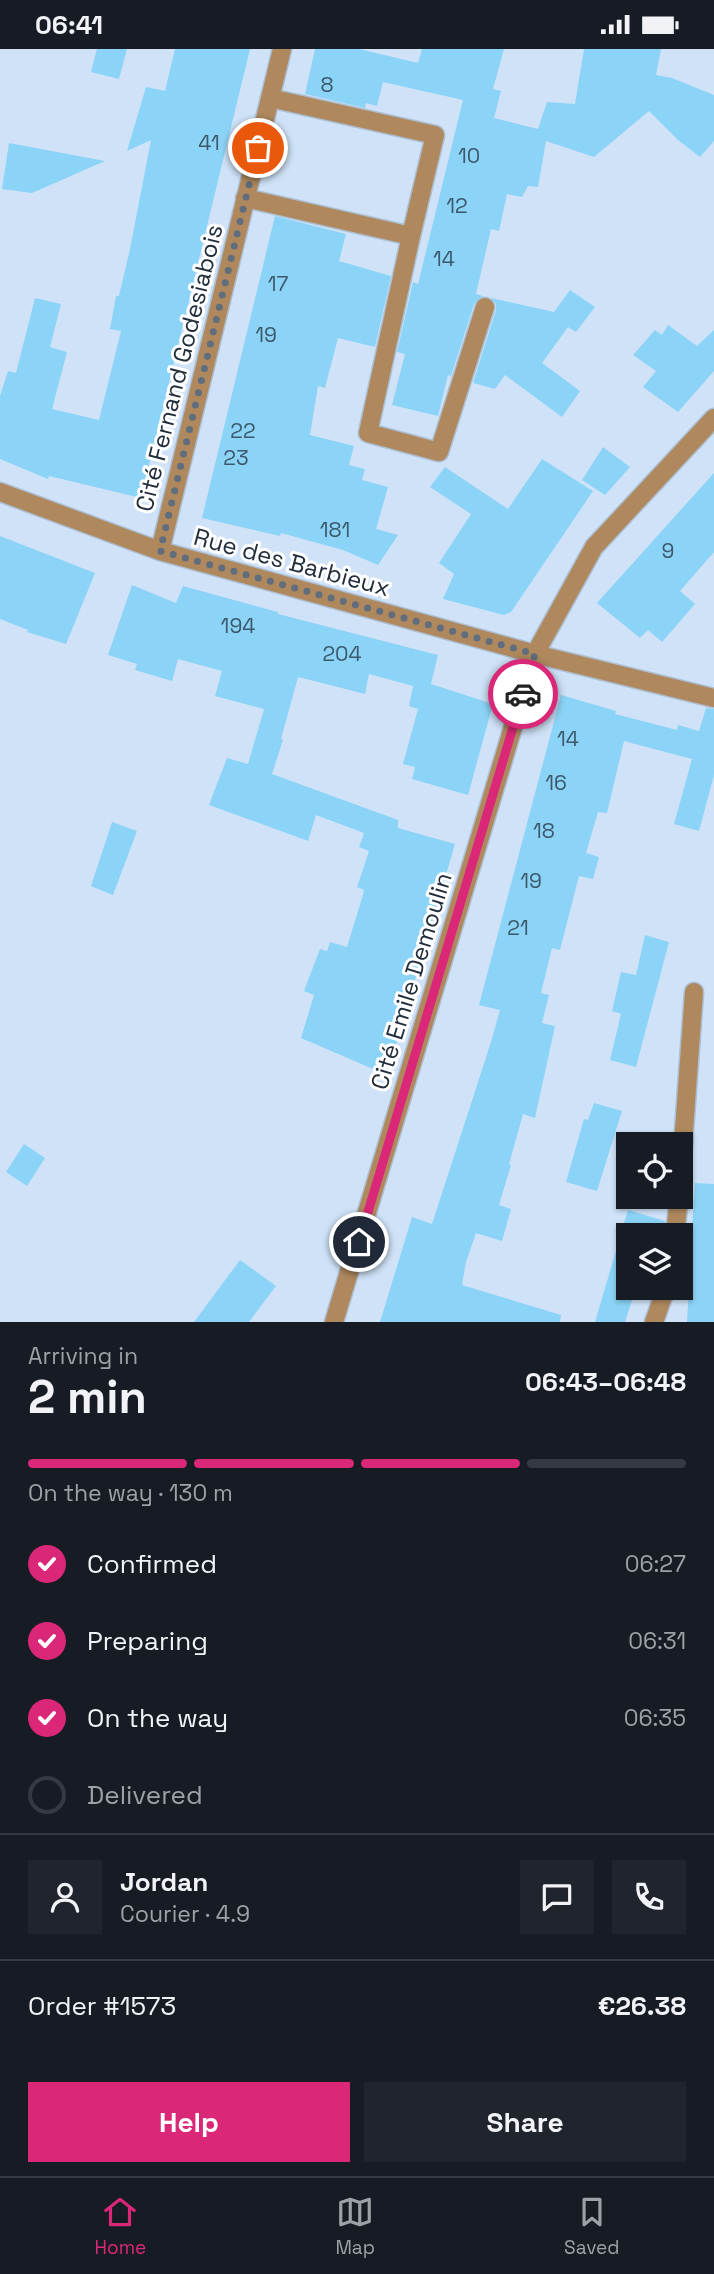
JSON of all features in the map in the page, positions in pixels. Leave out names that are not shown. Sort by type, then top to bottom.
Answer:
[{"type":"street","name":"Cité Fernand Godesiabois","points":[[160,551],[282,49]]},
{"type":"street","points":[[270,98],[435,135],[368,433],[439,452],[485,307]]},
{"type":"street","name":"Cité Fernand Godesiabois","points":[[245,198],[411,236]]},
{"type":"street","name":"Cité Emile Demoulin","points":[[334,1322],[535,654],[594,547],[714,418]]},
{"type":"street","name":"Rue des Barbieux","points":[[0,492],[160,551],[535,654],[714,698]]},
{"type":"street","points":[[684,1132],[694,992]]},
{"type":"street","points":[[654,1322],[662,1300]]},
{"type":"building","points":[[97,49],[127,49],[119,79],[91,72]]},
{"type":"building","points":[[175,49],[250,49],[141,498],[49,476],[48,479],[0,459],[0,396],[8,371],[16,373],[35,298],[61,304],[50,347],[67,352],[52,409],[99,420],[121,331],[110,329],[116,296],[119,296],[130,249],[151,140],[127,151],[146,87],[165,91]]},
{"type":"building","points":[[315,49],[359,49],[418,63],[422,49],[504,49],[493,89],[501,91],[494,118],[538,129],[547,102],[575,104],[584,49],[661,49],[656,75],[672,78],[714,95],[714,141],[700,157],[678,140],[649,111],[594,157],[546,141],[538,187],[528,186],[522,197],[507,194],[499,231],[491,229],[476,294],[483,296],[474,304],[451,376],[448,375],[438,416],[392,405],[405,354],[397,352],[413,282],[418,284],[463,100],[383,82],[377,106],[366,103],[365,108],[305,94]]},
{"type":"building","points":[[9,143],[105,161],[32,193],[2,189]]},
{"type":"building","points":[[275,216],[346,234],[339,261],[391,276],[375,347],[338,338],[325,388],[318,386],[310,435],[354,446],[349,465],[365,469],[362,480],[388,487],[376,529],[398,535],[378,565],[343,550],[281,533],[280,536],[202,518]]},
{"type":"building","points":[[570,290],[595,307],[576,332],[568,327],[542,363],[580,391],[562,417],[505,375],[495,389],[473,383],[496,310],[496,304],[491,298],[554,312]]},
{"type":"building","points":[[668,325],[697,346],[714,330],[714,371],[678,412],[643,387],[656,371],[633,355],[655,330],[662,335]]},
{"type":"building","points":[[603,447],[630,467],[605,495],[582,480]]},
{"type":"building","points":[[542,459],[593,491],[511,612],[504,615],[443,599],[454,574],[439,563],[471,514],[430,487],[445,467],[508,509]]},
{"type":"building","points":[[714,473],[714,552],[680,591],[695,604],[662,642],[648,630],[640,638],[597,603]]},
{"type":"building","points":[[0,536],[95,573],[66,644],[27,632],[28,630],[0,619]]},
{"type":"building","points":[[132,585],[176,603],[183,586],[278,614],[438,655],[431,684],[493,704],[468,795],[412,779],[415,767],[403,764],[418,709],[409,706],[413,686],[369,674],[365,694],[298,677],[272,774],[398,820],[398,828],[455,844],[387,1075],[301,1038],[314,995],[304,991],[320,949],[327,951],[330,942],[347,947],[364,890],[357,887],[369,851],[359,847],[364,833],[316,815],[308,841],[209,805],[227,758],[248,764],[264,709],[215,696],[222,671],[178,659],[172,681],[135,670],[137,664],[108,655]]},
{"type":"building","points":[[561,695],[616,711],[615,714],[677,730],[678,725],[699,731],[706,708],[714,709],[714,775],[699,831],[674,824],[692,759],[624,741],[607,813],[598,812],[586,853],[599,857],[593,879],[579,876],[560,950],[552,948],[541,993],[549,995],[542,1023],[555,1026],[535,1118],[523,1114],[499,1205],[511,1209],[502,1241],[476,1233],[466,1262],[462,1285],[561,1315],[560,1322],[380,1322],[412,1217],[432,1224],[491,1042],[500,1010],[479,1005]]},
{"type":"building","points":[[112,822],[137,831],[113,895],[91,886]]},
{"type":"building","points":[[645,935],[669,942],[636,1067],[610,1060],[621,1014],[612,1011],[621,972],[636,975]]},
{"type":"building","points":[[594,1103],[622,1111],[597,1191],[566,1182],[584,1119],[588,1120]]},
{"type":"building","points":[[24,1144],[45,1158],[27,1186],[6,1172]]},
{"type":"building","points":[[695,1183],[714,1184],[714,1322],[687,1322],[688,1300],[693,1300]]},
{"type":"building","points":[[628,1210],[665,1221],[665,1223],[624,1223]]},
{"type":"building","points":[[616,1251],[616,1300],[632,1300],[625,1322],[595,1322]]},
{"type":"building","points":[[240,1260],[276,1286],[249,1322],[194,1322]]},
{"type":"way so far","points":[[258,148],[160,551],[535,654],[523,694]]},
{"type":"route","points":[[359,1242],[523,694]]}]
